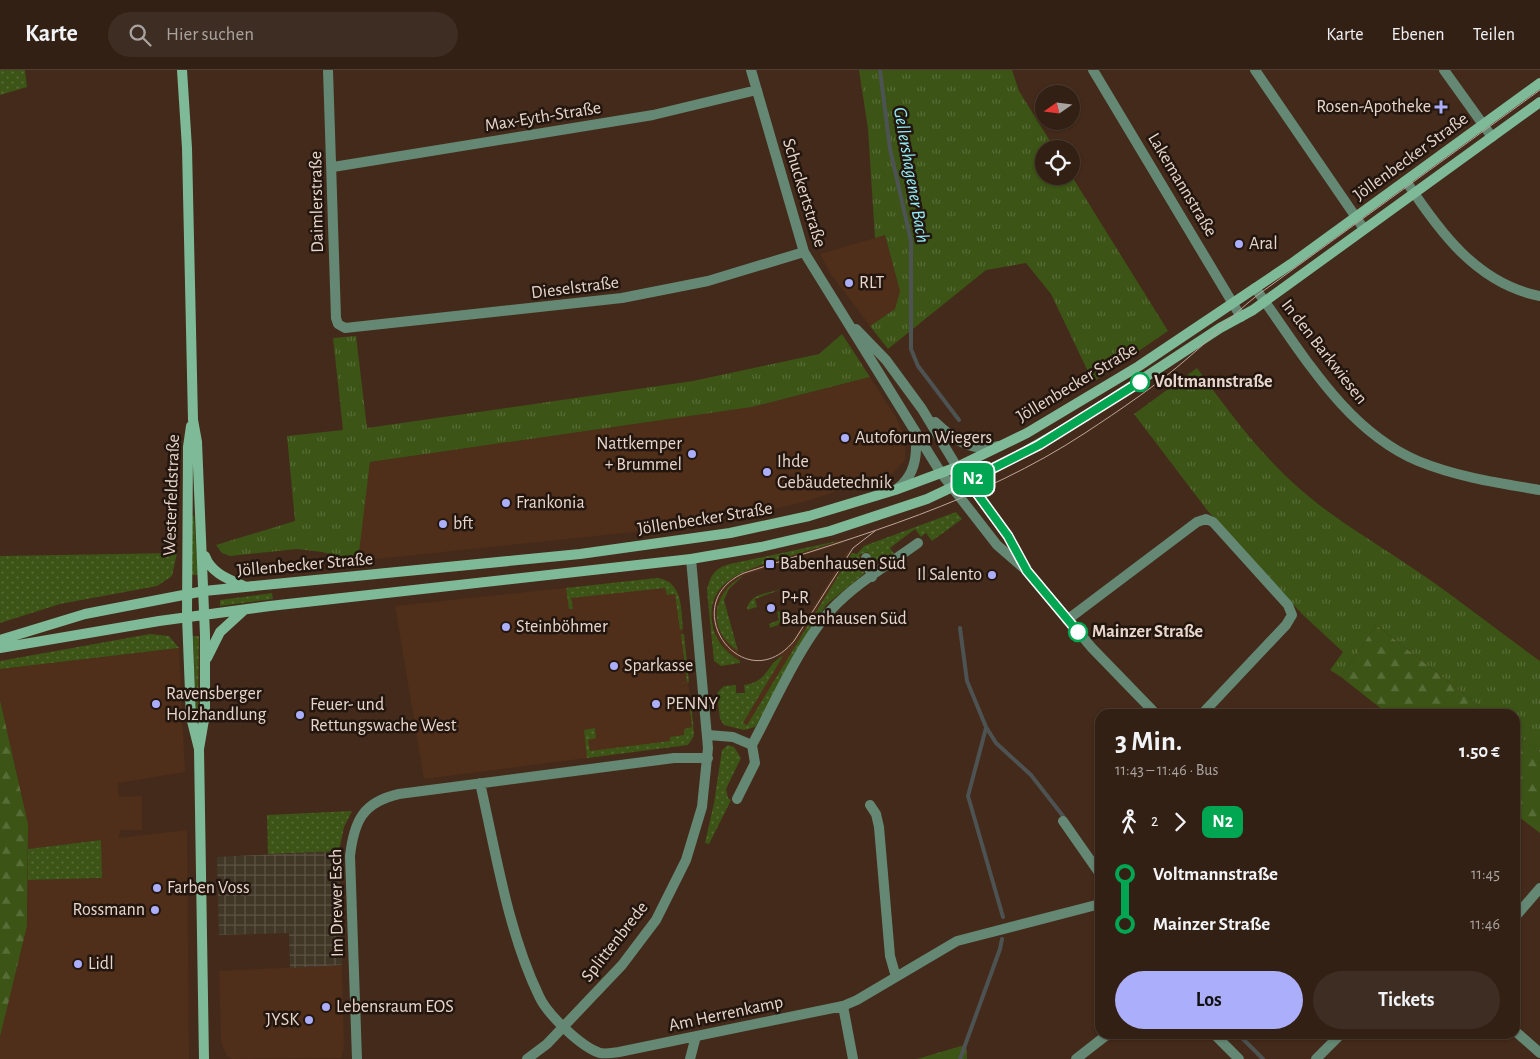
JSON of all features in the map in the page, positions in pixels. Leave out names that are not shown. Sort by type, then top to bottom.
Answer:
[{"type":"main road","points":[[182,70],[187,148],[193,420]]},
{"type":"main road","name":"Jöllenbecker Straße","points":[[0,640],[76,616],[204,591],[420,571],[688,540],[809,516],[895,490],[957,467],[1008,443],[1048,422],[1113,382],[1255,288],[1355,218],[1540,83]]},
{"type":"main road","name":"Jöllenbecker Straße","points":[[0,648],[205,614],[690,559],[761,547],[830,531],[896,510],[968,481],[1061,432],[1220,328],[1265,302],[1540,102]]},
{"type":"main road","name":"Westerfeldstraße","points":[[193,420],[197,442],[205,614],[204,720],[199,749]]},
{"type":"main road","name":"Westerfeldstraße","points":[[193,420],[188,447],[186,594],[191,717],[199,749]]},
{"type":"main road","name":"Splittenbrede","points":[[688,540],[690,559]]},
{"type":"main road","points":[[203,551],[211,568],[244,586]]},
{"type":"main road","points":[[205,664],[220,632],[246,609]]},
{"type":"main road","points":[[199,749],[204,1059]]},
{"type":"street","name":"Daimlerstraße","points":[[328,70],[336,318],[338,324],[345,328]]},
{"type":"street","name":"Schuckertstraße","points":[[751,70],[804,252],[824,287],[845,317],[952,488]]},
{"type":"street","name":"Lakemannstraße","points":[[1093,70],[1241,317]]},
{"type":"street","points":[[1255,70],[1364,229]]},
{"type":"street","points":[[1444,70],[1492,136]]},
{"type":"street","name":"Max-Eyth-Straße","points":[[332,167],[653,115],[757,90]]},
{"type":"street","points":[[1406,181],[1442,232],[1473,264],[1508,285],[1540,296]]},
{"type":"street","name":"Dieselstraße","points":[[345,328],[622,298],[708,280],[804,252]]},
{"type":"street","name":"In den Barkwiesen","points":[[1255,288],[1335,397],[1359,422],[1382,441],[1416,460],[1441,470],[1466,477],[1540,490]]},
{"type":"street","name":"Schuckertstraße","points":[[845,317],[886,360],[922,409],[957,467],[968,481]]},
{"type":"street","name":"Schuckertstraße","points":[[922,409],[959,442],[978,448],[1008,443]]},
{"type":"street","points":[[895,490],[911,476],[917,446],[915,430]]},
{"type":"street","points":[[968,481],[1008,536],[1027,571]]},
{"type":"street","points":[[952,488],[997,545],[1027,571],[1067,620],[1151,709]]},
{"type":"street","points":[[1067,620],[1197,522],[1206,518],[1213,522],[1288,605],[1292,616],[1286,625],[1207,709]]},
{"type":"street","points":[[737,799],[755,763],[752,745],[823,619],[842,600],[918,543]]},
{"type":"street","points":[[866,558],[872,577]]},
{"type":"street","name":"Splittenbrede","points":[[527,1059],[547,1044],[622,965],[647,934],[667,900],[686,860],[702,807],[708,758],[708,735],[690,559]]},
{"type":"street","points":[[708,735],[732,737],[752,745]]},
{"type":"street","name":"Im Drewer Esch","points":[[357,1059],[350,856],[356,825],[365,810],[385,797],[674,758],[708,758]]},
{"type":"street","points":[[480,783],[520,948],[540,998],[564,1026]]},
{"type":"street","points":[[870,805],[876,814],[879,827],[890,956],[896,977]]},
{"type":"street","points":[[1063,821],[1095,867]]},
{"type":"street","points":[[1520,911],[1540,888]]},
{"type":"street","name":"Am Herrenkamp","points":[[564,1026],[585,1045],[601,1053],[619,1052],[842,1006],[857,1000],[938,950],[972,936],[1095,905]]},
{"type":"street","points":[[842,1006],[853,1059]]},
{"type":"street","points":[[1520,1035],[1540,1052]]},
{"type":"street","points":[[690,1059],[696,1036]]},
{"type":"street","points":[[1076,1059],[1102,1039]]},
{"type":"street","points":[[1219,1039],[1239,1059]]},
{"type":"street","points":[[1316,1059],[1336,1039]]},
{"type":"shaded area","points":[[885,235],[901,291],[895,309],[870,326],[830,273],[820,254]]},
{"type":"shaded area","points":[[870,377],[896,417],[905,439],[905,460],[892,474],[800,503],[733,518],[671,528],[358,561],[370,462],[752,407]]},
{"type":"shaded area","points":[[842,540],[843,543],[743,576],[730,585],[719,601],[717,618],[722,636],[738,651],[740,661],[726,651],[716,635],[712,613],[717,594],[727,582],[746,570]]},
{"type":"shaded area","points":[[848,550],[852,553],[747,725],[743,723],[782,657],[777,658],[795,637]]},
{"type":"shaded area","points":[[657,578],[671,582],[679,596],[694,736],[688,745],[424,779],[395,606]]},
{"type":"shaded area","points":[[179,648],[185,772],[118,783],[119,797],[142,796],[142,830],[120,830],[119,838],[187,830],[189,1059],[0,1059],[0,1037],[27,926],[28,880],[102,878],[100,840],[28,849],[28,824],[0,700],[0,669]]},
{"type":"shaded area","points":[[339,851],[342,965],[290,968],[289,933],[219,935],[217,857]]},
{"type":"shaded area","points":[[342,965],[344,1048],[341,1058],[232,1059],[227,1056],[221,1042],[219,971]]},
{"type":"green space","points":[[0,70],[25,70],[27,87],[0,95]]},
{"type":"green space","points":[[859,70],[1012,70],[1019,91],[1035,117],[1035,130],[1043,130],[1049,140],[1035,140],[1035,185],[1077,185],[1168,331],[1093,382],[1051,294],[1026,263],[986,270],[888,349],[870,326],[895,309],[900,291],[885,235],[875,238],[868,129]]},
{"type":"green space","points":[[842,334],[870,377],[752,407],[370,462],[358,561],[322,552],[297,549],[230,556],[222,553],[216,545],[295,521],[287,436],[343,430],[333,338],[356,336],[367,428],[693,381],[819,354]]},
{"type":"green space","points":[[1197,368],[1258,447],[1300,489],[1327,511],[1430,580],[1540,661],[1540,752],[1520,737],[1520,709],[1484,709],[1376,625],[1341,677],[1330,670],[1343,652],[1302,614],[1207,510],[1134,414]]},
{"type":"green space","points":[[956,512],[962,519],[932,541],[926,533],[921,537],[915,529],[890,548],[895,555],[887,559],[876,561],[868,552],[859,555],[865,573],[826,605],[755,727],[744,730],[724,725],[720,719],[717,693],[724,686],[736,685],[736,693],[745,693],[744,685],[759,680],[774,662],[783,656],[743,723],[747,725],[852,553],[857,554],[864,546]]},
{"type":"green space","points":[[194,515],[198,575],[192,575],[192,516]]},
{"type":"green space","points":[[842,540],[758,566],[734,577],[724,585],[716,595],[712,607],[712,622],[715,634],[721,644],[740,663],[721,666],[714,661],[707,591],[712,576],[717,570],[730,564]]},
{"type":"green space","points":[[177,553],[172,576],[157,586],[60,604],[0,623],[0,556]]},
{"type":"green space","points":[[743,576],[729,589],[724,600],[738,651],[721,633],[717,623],[717,612],[719,602],[725,592]]},
{"type":"green space","points":[[657,578],[666,580],[676,590],[681,605],[683,629],[680,630],[675,594],[667,595],[665,588],[571,598],[573,609],[569,609],[566,588]]},
{"type":"green space","points":[[782,589],[755,599],[757,607],[747,610],[748,605],[755,597]]},
{"type":"green space","points":[[272,593],[273,599],[220,606],[220,600]]},
{"type":"green space","points":[[787,609],[778,625],[770,628],[769,624],[779,620],[777,612]]},
{"type":"green space","points":[[1376,625],[1484,709],[1382,709],[1341,677]]},
{"type":"green space","points":[[150,634],[169,636],[179,648],[0,669],[0,661]]},
{"type":"green space","points":[[681,634],[684,634],[689,682],[679,684],[687,682]]},
{"type":"green space","points":[[193,636],[199,636],[198,710],[196,709]]},
{"type":"green space","points":[[689,698],[691,700],[694,736],[688,745],[587,758],[584,730],[595,728],[596,738],[588,740],[590,751],[670,741],[670,737],[684,735],[684,729],[692,727],[689,702],[681,703],[681,701]]},
{"type":"green space","points":[[0,700],[28,824],[27,926],[0,1037]]},
{"type":"green space","points":[[1520,737],[1540,752],[1540,833],[1520,818]]},
{"type":"green space","points":[[728,745],[734,747],[741,758],[726,789],[728,798],[731,800],[709,844],[705,843],[714,803],[722,750]]},
{"type":"green space","points":[[352,811],[344,827],[339,851],[268,854],[267,815]]},
{"type":"green space","points":[[101,840],[102,878],[28,880],[28,849]]},
{"type":"green space","points":[[966,1045],[967,1059],[917,1059],[961,1046]]},
{"type":"waterway","name":"Gellershagener Bach","points":[[880,70],[890,149],[911,241],[911,349],[918,366],[959,420]]},
{"type":"waterway","name":"Gellershagener Bach","points":[[960,628],[967,681],[986,727],[996,743],[1031,775],[1063,816]]},
{"type":"waterway","points":[[986,728],[968,796],[1003,917]]},
{"type":"waterway","points":[[960,1059],[1002,939]]},
{"type":"waterway","name":"Gellershagener Bach","points":[[1243,1039],[1263,1059]]},
{"type":"tram line","points":[[875,531],[853,548],[794,641],[774,657],[755,660],[737,654],[724,642],[716,624],[715,605],[724,587],[744,573],[876,530],[962,498],[1004,479],[1085,433],[1177,367],[1259,294],[1540,90]]},
{"type":"bus line","name":"N2","points":[[1078,632],[1027,571],[1016,548],[968,481],[1039,445],[1140,382]]},
{"type":"place","name":"Rosen-Apotheke","points":[[1441,107]]},
{"type":"place","name":"Aral","points":[[1239,244]]},
{"type":"place","name":"RLT","points":[[849,283]]},
{"type":"place","name":"Voltmannstraße","points":[[1140,382]]},
{"type":"place","name":"Autoforum Wiegers","points":[[845,438]]},
{"type":"place","name":"Nattkemper + Brummel","points":[[692,454]]},
{"type":"place","name":"Ihde Gebäudetechnik","points":[[767,472]]},
{"type":"place","name":"Frankonia","points":[[506,503]]},
{"type":"place","name":"bft","points":[[443,524]]},
{"type":"place","name":"Babenhausen Süd","points":[[770,564]]},
{"type":"place","name":"Il Salento","points":[[992,575]]},
{"type":"place","name":"P+R Babenhausen Süd","points":[[771,608]]},
{"type":"place","name":"Steinböhmer","points":[[506,627]]},
{"type":"place","name":"Mainzer Straße","points":[[1078,632]]},
{"type":"place","name":"Sparkasse","points":[[614,666]]},
{"type":"place","name":"Ravensberger Holzhandlung","points":[[156,704]]},
{"type":"place","name":"PENNY","points":[[656,704]]},
{"type":"place","name":"Feuer- und Rettungswache West","points":[[300,715]]},
{"type":"place","name":"Farben Voss","points":[[157,888]]},
{"type":"place","name":"Rossmann","points":[[155,910]]},
{"type":"place","name":"Lidl","points":[[78,964]]},
{"type":"place","name":"Lebensraum EOS","points":[[326,1007]]},
{"type":"place","name":"JYSK","points":[[309,1020]]}]
